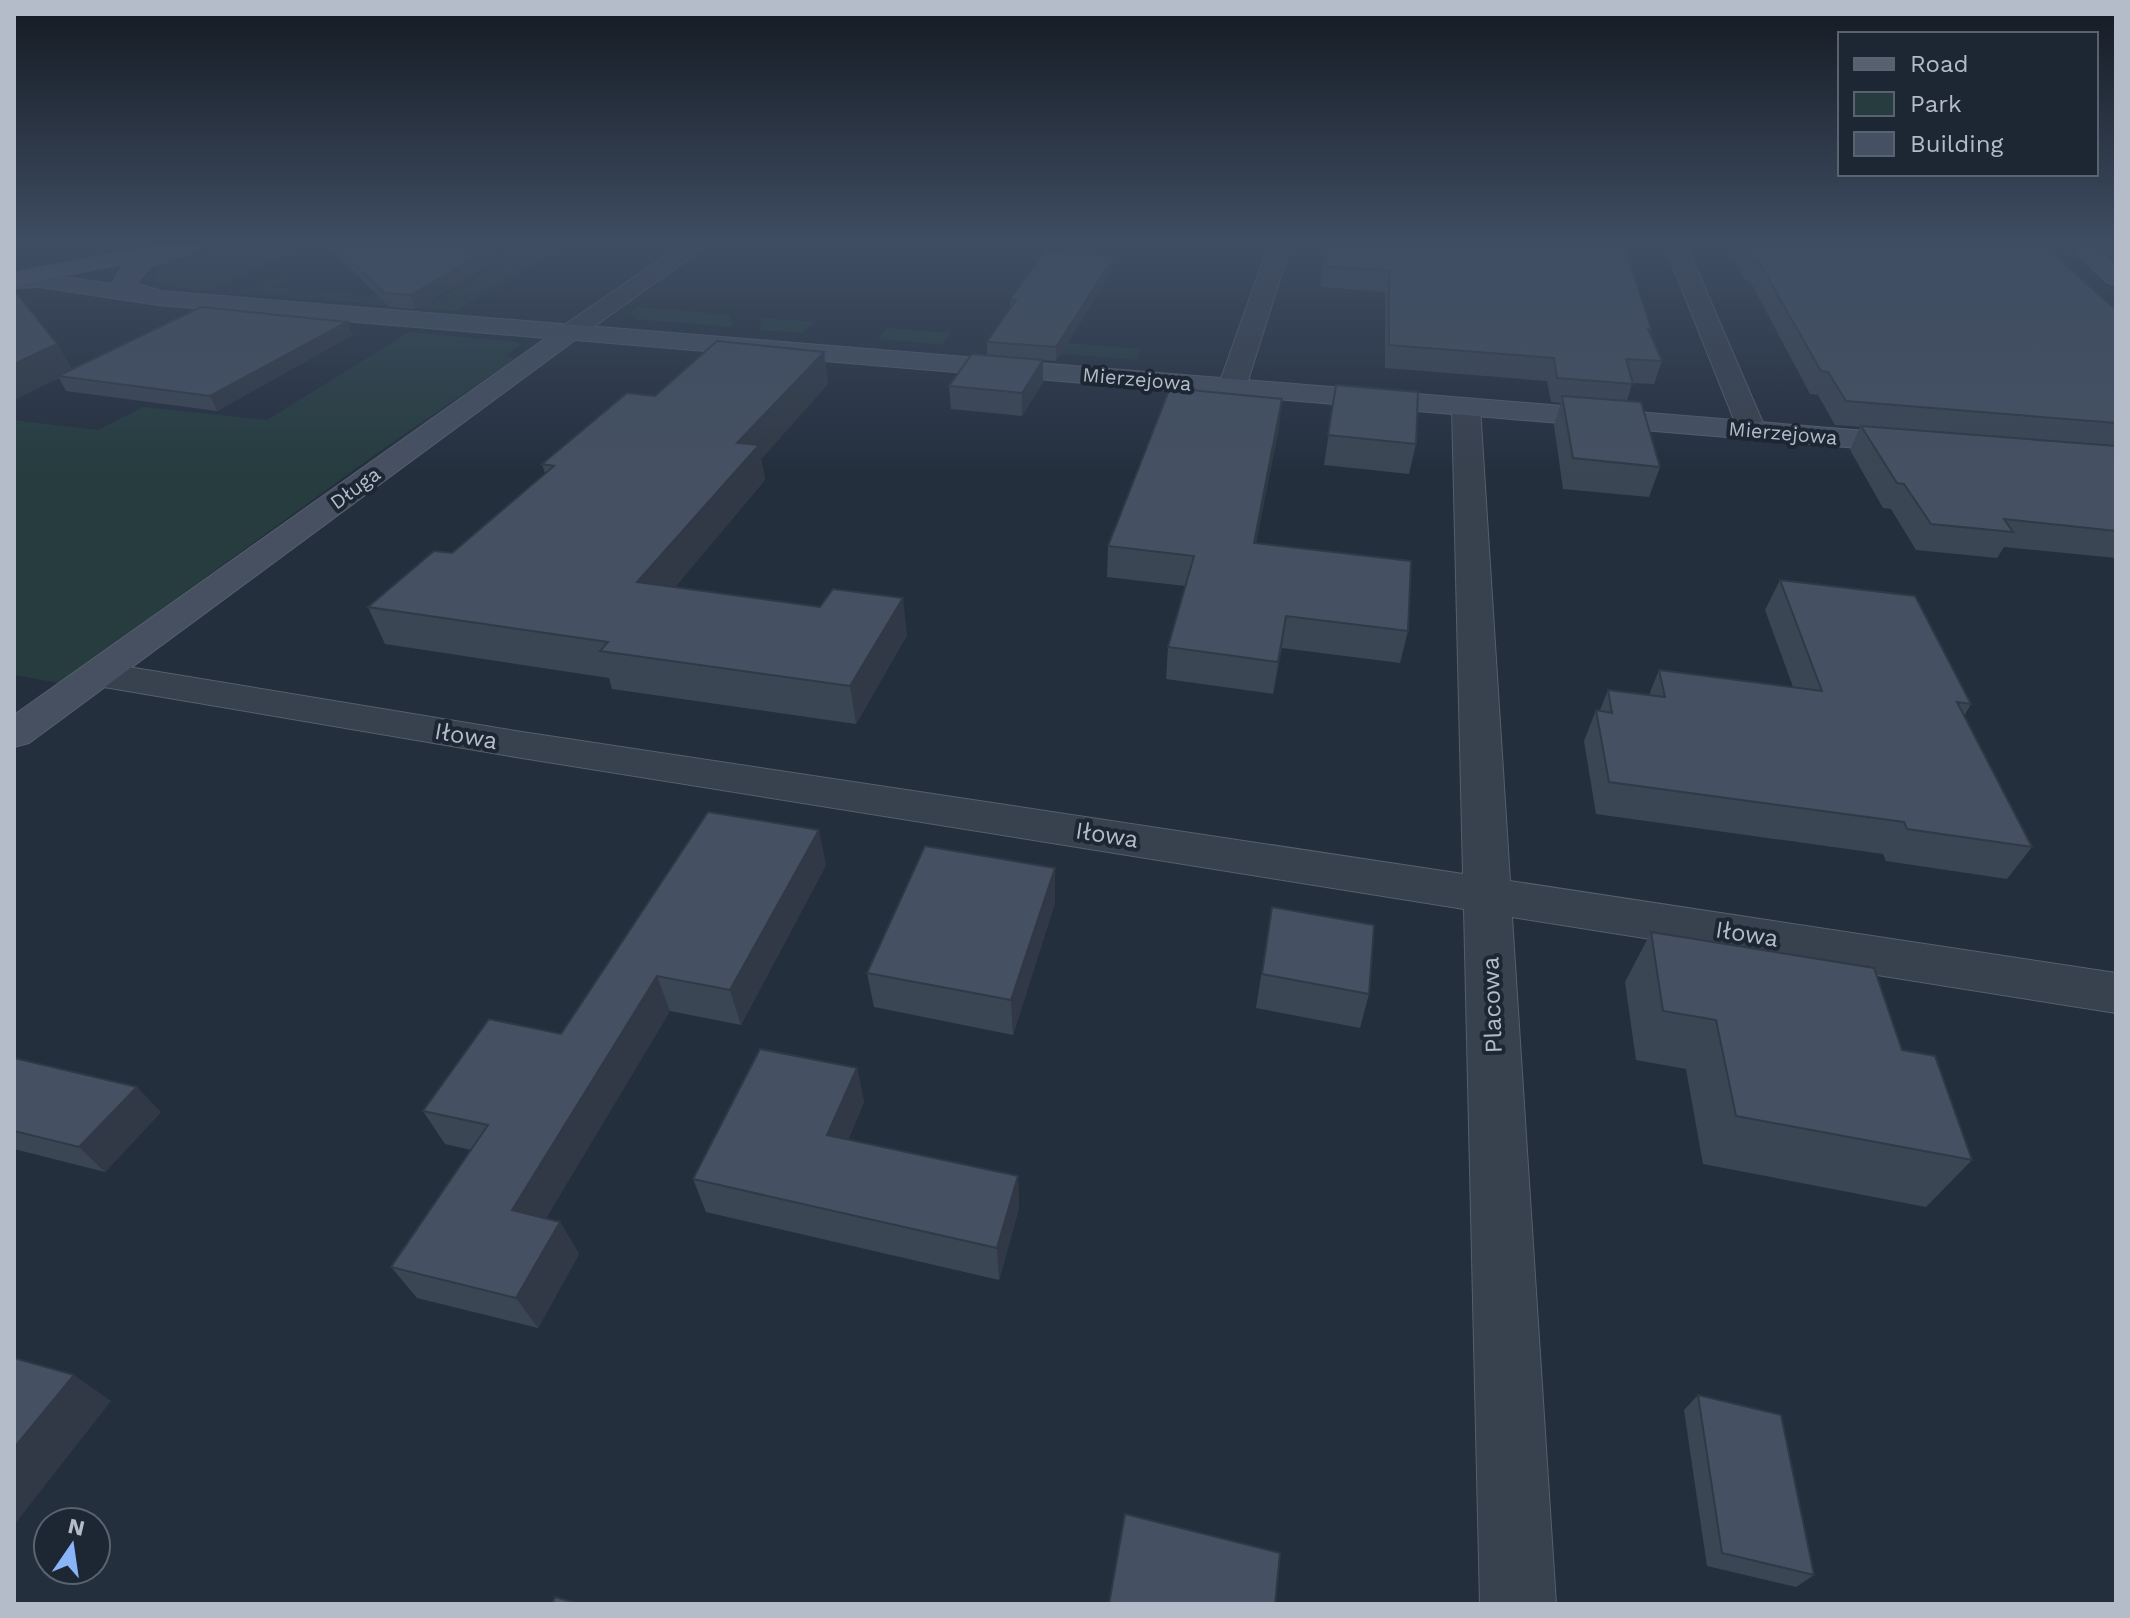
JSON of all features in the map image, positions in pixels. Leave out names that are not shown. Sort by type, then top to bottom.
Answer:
[{"type":"street","name":"Mierzejowa","points":[[411,320],[1949,446]]},
{"type":"street","name":"Długa","points":[[14,734],[589,320]]},
{"type":"street","points":[[1232,387],[1255,320]]},
{"type":"street","points":[[1706,320],[1752,430]]},
{"type":"street","name":"Placowa","points":[[1466,407],[1518,1604]]},
{"type":"street","name":"Iłowa","points":[[98,674],[522,745],[2116,993]]},
{"type":"green space","points":[[640,320],[731,320],[733,327]]},
{"type":"green space","points":[[761,320],[814,322],[803,333],[760,330]]},
{"type":"green space","points":[[887,328],[951,333],[942,345],[878,339]]},
{"type":"green space","points":[[409,332],[518,342],[520,345],[506,356],[516,358],[390,444],[59,683],[14,675],[14,420],[98,430],[143,407],[267,420]]},
{"type":"green space","points":[[1057,342],[1141,349],[1137,360],[1051,353]]},
{"type":"building","points":[[14,320],[37,320],[57,344],[14,364]]},
{"type":"building","points":[[175,320],[347,322],[210,396],[58,376]]},
{"type":"building","points":[[1003,320],[1074,320],[1056,347],[987,342]]},
{"type":"building","points":[[1389,320],[1648,320],[1651,329],[1648,329],[1662,361],[1626,359],[1633,384],[1557,378],[1554,358],[1389,345]]},
{"type":"building","points":[[1792,320],[2116,320],[2116,423],[1846,401],[1828,372],[1821,371]]},
{"type":"building","points":[[717,341],[824,352],[737,443],[759,445],[637,582],[820,607],[833,589],[903,598],[850,686],[600,651],[608,642],[368,607],[434,551],[452,553],[554,466],[542,464],[627,393],[655,396]]},
{"type":"building","points":[[972,354],[1043,360],[1022,393],[949,386]]},
{"type":"building","points":[[1336,385],[1418,392],[1416,444],[1328,435]]},
{"type":"building","points":[[1170,388],[1282,399],[1254,543],[1411,561],[1408,631],[1286,616],[1278,662],[1168,647],[1194,556],[1108,546]]},
{"type":"building","points":[[1562,396],[1641,402],[1660,467],[1573,458]]},
{"type":"building","points":[[1861,426],[2116,446],[2116,531],[2004,519],[2013,532],[1931,524],[1904,484],[1897,483]]},
{"type":"building","points":[[1780,580],[1915,596],[1971,704],[1957,702],[2032,847],[1907,829],[1904,822],[1609,782],[1596,710],[1612,713],[1608,690],[1665,697],[1659,670],[1822,691]]},
{"type":"building","points":[[708,812],[819,830],[730,990],[657,976],[512,1210],[560,1222],[516,1298],[391,1267],[488,1125],[423,1111],[489,1019],[561,1034]]},
{"type":"building","points":[[925,846],[1055,868],[1011,1000],[867,973]]},
{"type":"building","points":[[1272,907],[1374,925],[1369,994],[1262,974]]},
{"type":"building","points":[[1651,932],[1874,968],[1902,1050],[1935,1056],[1972,1160],[1736,1116],[1716,1020],[1663,1011]]},
{"type":"building","points":[[760,1049],[857,1068],[827,1135],[1018,1176],[997,1248],[693,1179]]},
{"type":"building","points":[[14,1058],[137,1087],[79,1147],[14,1131]]},
{"type":"building","points":[[14,1358],[74,1375],[14,1448]]},
{"type":"building","points":[[1698,1395],[1781,1415],[1814,1575],[1722,1553]]},
{"type":"building","points":[[1125,1514],[1280,1553],[1275,1604],[1109,1604]]},
{"type":"building","points":[[555,1597],[579,1604],[552,1604]]}]
